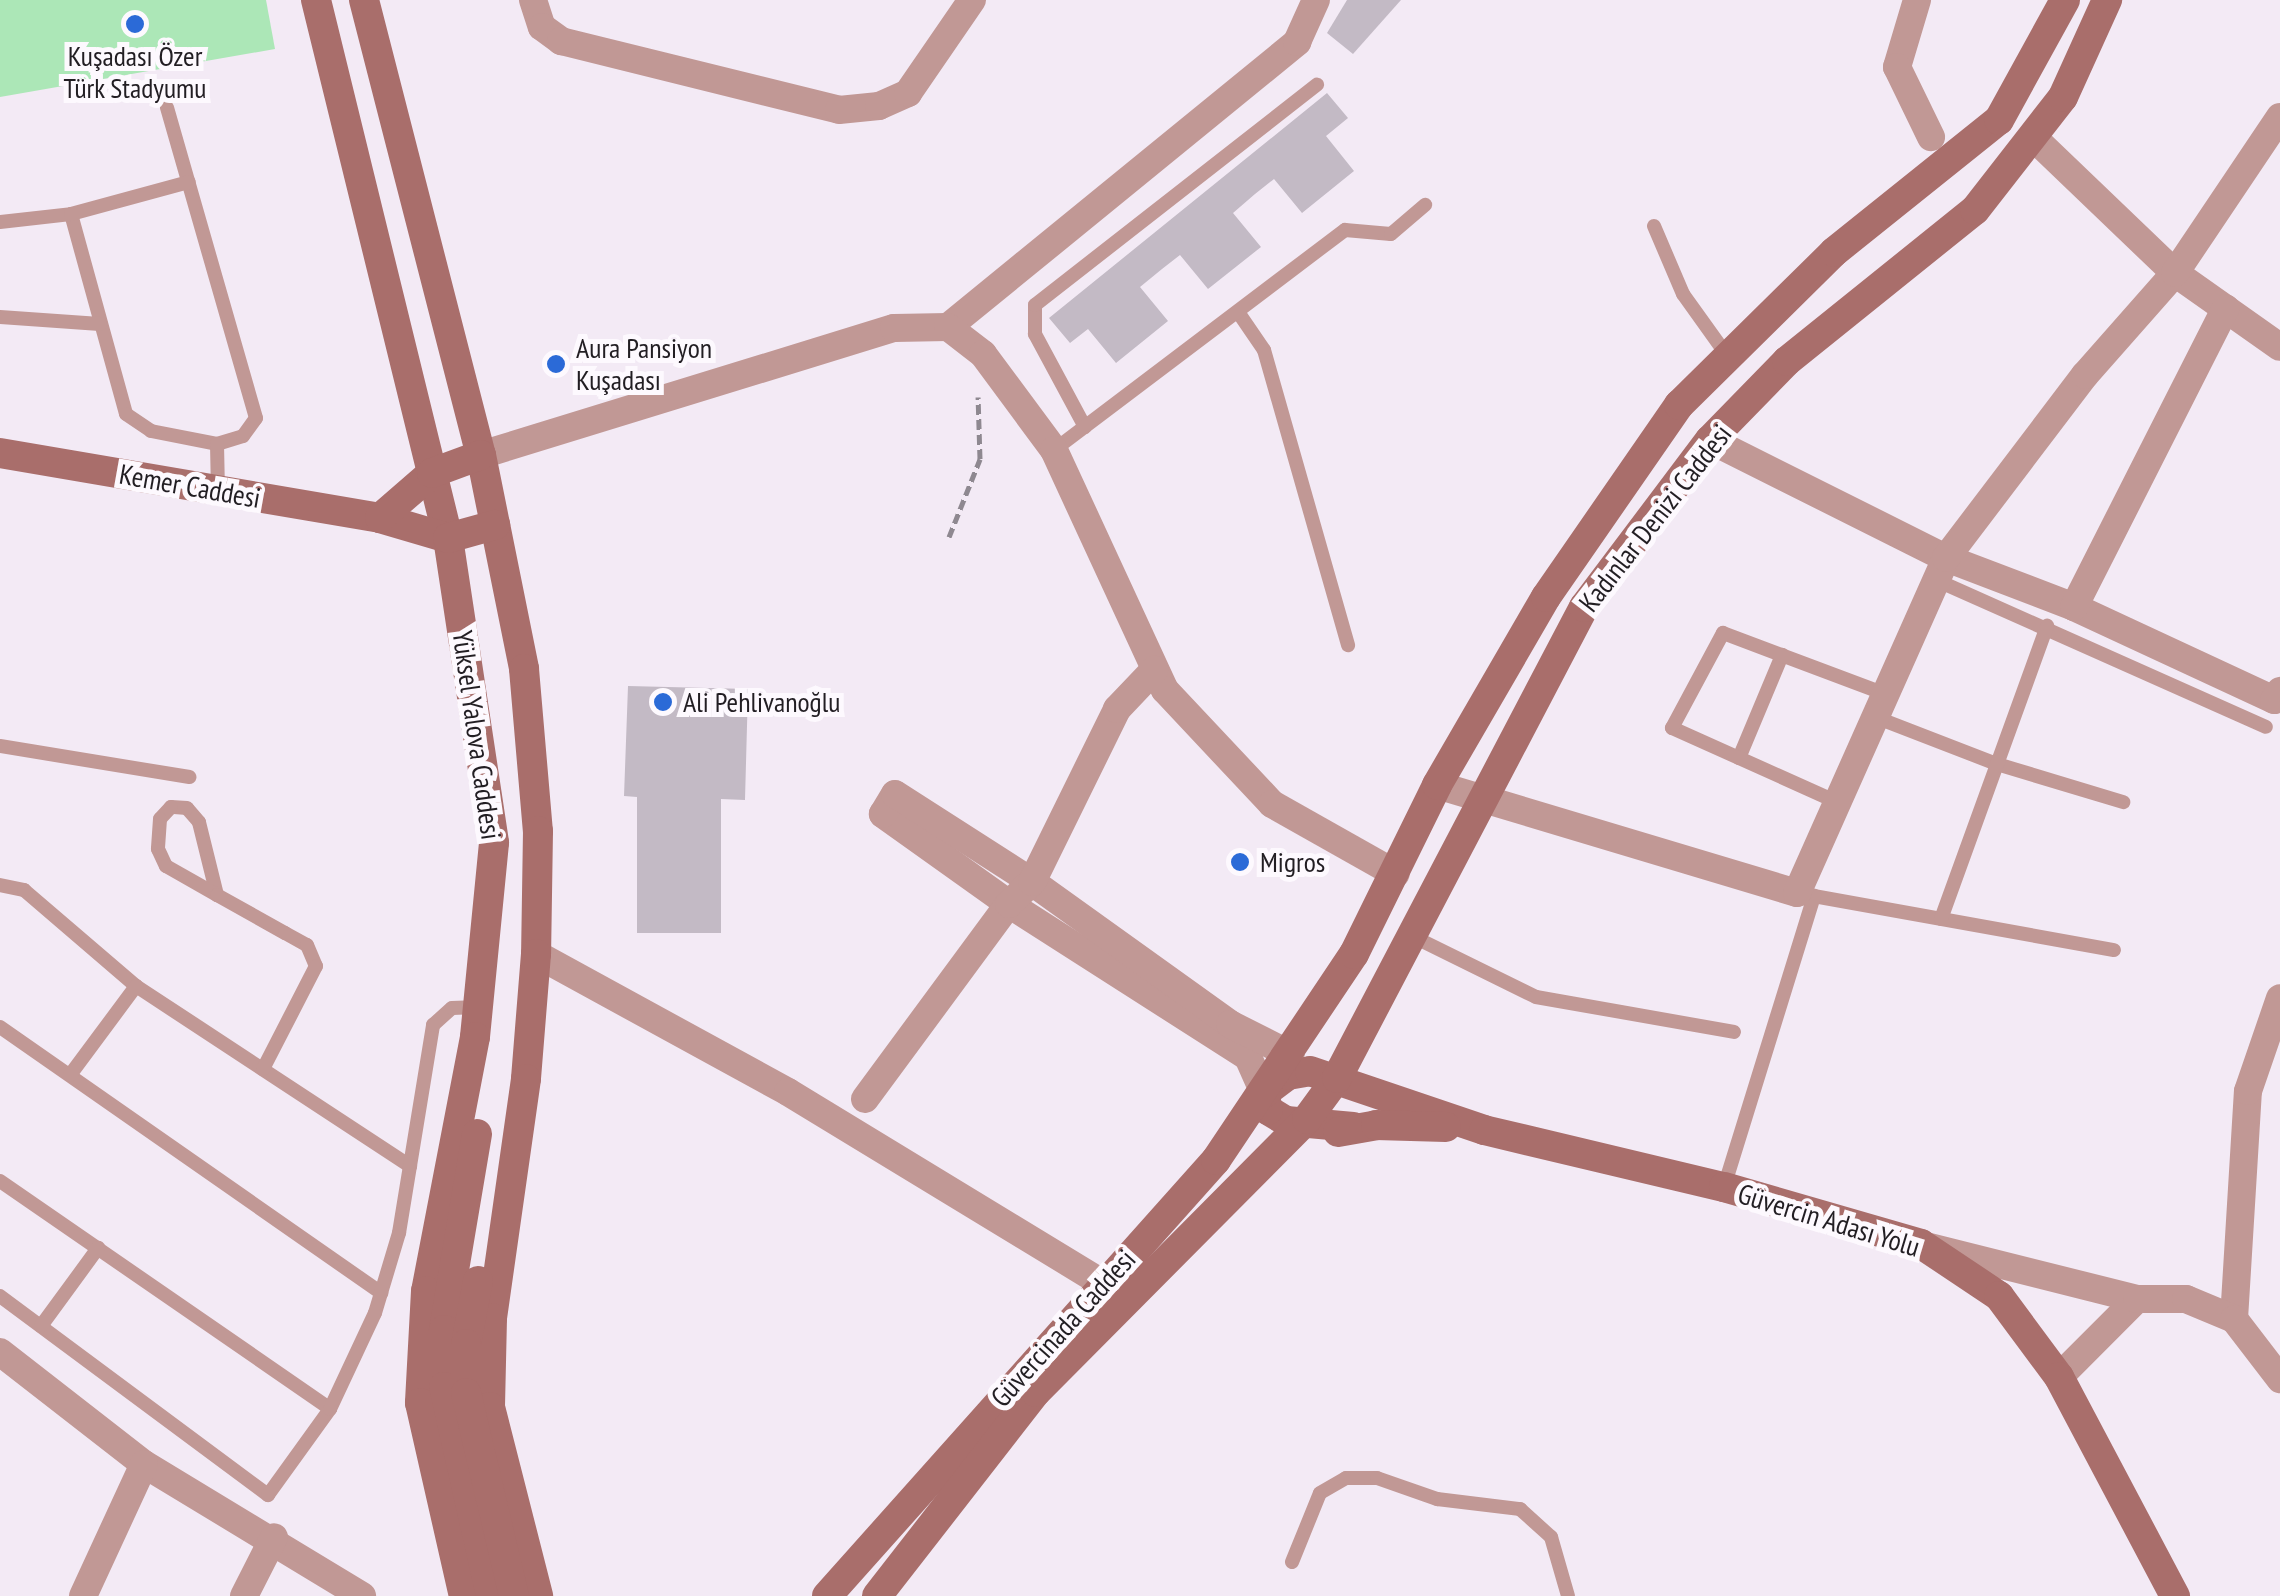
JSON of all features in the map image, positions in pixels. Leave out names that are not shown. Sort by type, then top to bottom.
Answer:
[{"type":"main road","name":"Yüksel Yalova Caddesi","points":[[316,0],[448,538],[494,843],[477,1022],[426,1291],[420,1403],[464,1596]]},
{"type":"main road","name":"Yüksel Yalova Caddesi","points":[[364,0],[366,29],[481,455],[524,669],[538,830],[536,954],[492,1318],[490,1407],[538,1596]]},
{"type":"main road","name":"Kadınlar Denizi Caddesi","points":[[1291,1055],[1396,874],[1437,785],[1546,597],[1680,405],[1726,354],[1834,252],[1998,120],[2064,0]]},
{"type":"main road","name":"Kadınlar Denizi Caddesi","points":[[1247,1178],[1307,1119],[1337,1078],[1479,798],[1584,607],[1710,440],[1787,361],[1976,210],[2034,138],[2084,58],[2106,0]]},
{"type":"main road","name":"Kemer Caddesi","points":[[0,454],[380,518],[448,538]]},
{"type":"main road","points":[[380,518],[432,473],[481,455]]},
{"type":"main road","points":[[448,538],[495,525]]},
{"type":"main road","points":[[514,1596],[466,1393],[466,1344],[530,1010]]},
{"type":"main road","points":[[477,1022],[485,1085],[444,1330],[444,1387],[491,1596]]},
{"type":"main road","points":[[1291,1055],[1337,1078]]},
{"type":"main road","name":"Güvercinada Caddesi","points":[[827,1596],[1102,1283],[1216,1160],[1291,1055]]},
{"type":"main road","points":[[1337,1078],[1310,1071],[1288,1075],[1264,1093],[1268,1110],[1286,1120],[1307,1119],[1354,1127]]},
{"type":"main road","name":"Güvercin Adası Yolu","points":[[1337,1078],[1484,1130],[1724,1187],[1920,1244],[1999,1296],[2059,1377],[2175,1596]]},
{"type":"main road","name":"Güvercin Adası Yolu","points":[[1247,1178],[1294,1150],[1354,1127],[1484,1130]]},
{"type":"main road","name":"Güvercinada Caddesi","points":[[877,1596],[1036,1392],[1247,1178]]},
{"type":"street","points":[[533,0],[542,27],[561,41],[849,110],[908,93],[972,0]]},
{"type":"street","points":[[481,455],[894,328],[948,327],[1297,42],[1316,0]]},
{"type":"street","points":[[1917,0],[1897,68],[1931,137]]},
{"type":"street","points":[[1437,785],[1805,894],[1837,802],[1941,569],[2085,375],[2175,272],[2280,117]]},
{"type":"street","points":[[2034,138],[2175,272],[2280,347]]},
{"type":"street","points":[[2074,607],[2226,308]]},
{"type":"street","points":[[948,327],[983,354],[1054,450],[1165,690],[1272,804],[1396,874]]},
{"type":"street","points":[[1710,440],[1941,569],[2074,607],[2274,700],[2280,691]]},
{"type":"street","points":[[865,1099],[1008,904],[1032,882],[1117,709],[1154,670]]},
{"type":"street","points":[[1264,1093],[1248,1058],[1008,904],[883,814],[896,794],[1032,882],[1230,1024],[1291,1055]]},
{"type":"street","points":[[536,954],[788,1092],[1102,1283]]},
{"type":"street","points":[[2234,1318],[2248,1091],[2280,998]]},
{"type":"street","points":[[1920,1244],[2138,1299],[2186,1299],[2234,1318],[2280,1379]]},
{"type":"street","points":[[2059,1377],[2138,1299]]},
{"type":"street","points":[[0,1352],[144,1464],[274,1538],[362,1596]]},
{"type":"street","points":[[83,1596],[144,1464]]},
{"type":"street","points":[[244,1596],[274,1538]]},
{"type":"lane","points":[[1085,427],[1035,334],[1034,305],[1317,85]]},
{"type":"lane","points":[[71,214],[120,402],[136,424],[217,444],[243,436],[256,418],[167,108]]},
{"type":"lane","points":[[0,222],[71,214],[189,182]]},
{"type":"lane","points":[[1054,450],[1345,230],[1391,234],[1425,205]]},
{"type":"lane","points":[[1654,226],[1683,294],[1726,354]]},
{"type":"lane","points":[[1238,312],[1264,350],[1348,646]]},
{"type":"lane","points":[[0,317],[100,324]]},
{"type":"lane","points":[[217,444],[218,492]]},
{"type":"lane","points":[[1941,569],[2047,626],[2266,728]]},
{"type":"lane","points":[[1941,919],[2047,626]]},
{"type":"lane","points":[[1837,802],[1672,728],[1723,633],[1782,655],[1997,764],[2123,802]]},
{"type":"lane","points":[[1738,758],[1782,655]]},
{"type":"lane","points":[[0,746],[189,777]]},
{"type":"lane","points":[[216,895],[194,813],[179,804],[164,811],[160,858],[216,895],[307,945],[316,966],[263,1068]]},
{"type":"lane","points":[[0,884],[24,890],[136,986],[410,1166]]},
{"type":"lane","points":[[1724,1187],[1805,894],[2114,950]]},
{"type":"lane","points":[[1410,935],[1536,997],[1734,1032]]},
{"type":"lane","points":[[70,1075],[136,986]]},
{"type":"lane","points":[[0,1296],[268,1495],[330,1408],[381,1293],[410,1166],[434,1024],[446,1011],[477,1022]]},
{"type":"lane","points":[[0,1027],[381,1293]]},
{"type":"lane","points":[[0,1180],[330,1408]]},
{"type":"lane","points":[[41,1326],[98,1248]]},
{"type":"lane","points":[[1292,1562],[1320,1492],[1346,1478],[1377,1478],[1437,1499],[1508,1504],[1531,1516],[1559,1552],[1568,1596]]},
{"type":"path","points":[[949,538],[980,459],[981,408],[971,371],[983,354]]},
{"type":"green space","name":"Kuşadası Özer Türk Stadyumu","points":[[0,0],[266,0],[275,49],[0,97]]},
{"type":"building","points":[[1347,0],[1401,0],[1353,54],[1327,33]]},
{"type":"building","points":[[1327,93],[1348,118],[1326,136],[1354,171],[1302,213],[1274,179],[1255,194],[1233,213],[1261,247],[1208,289],[1180,255],[1162,269],[1140,287],[1168,321],[1116,363],[1088,329],[1070,343],[1049,318]]},
{"type":"building","points":[[628,686],[748,689],[745,800],[721,799],[721,933],[637,933],[637,797],[624,796]]},
{"type":"place","name":"Kuşadası Özer Türk Stadyumu","points":[[135,24]]},
{"type":"place","name":"Aura Pansiyon Kuşadası","points":[[556,364]]},
{"type":"place","name":"Ali Pehlivanoğlu","points":[[663,702]]},
{"type":"place","name":"Migros","points":[[1240,862]]}]
